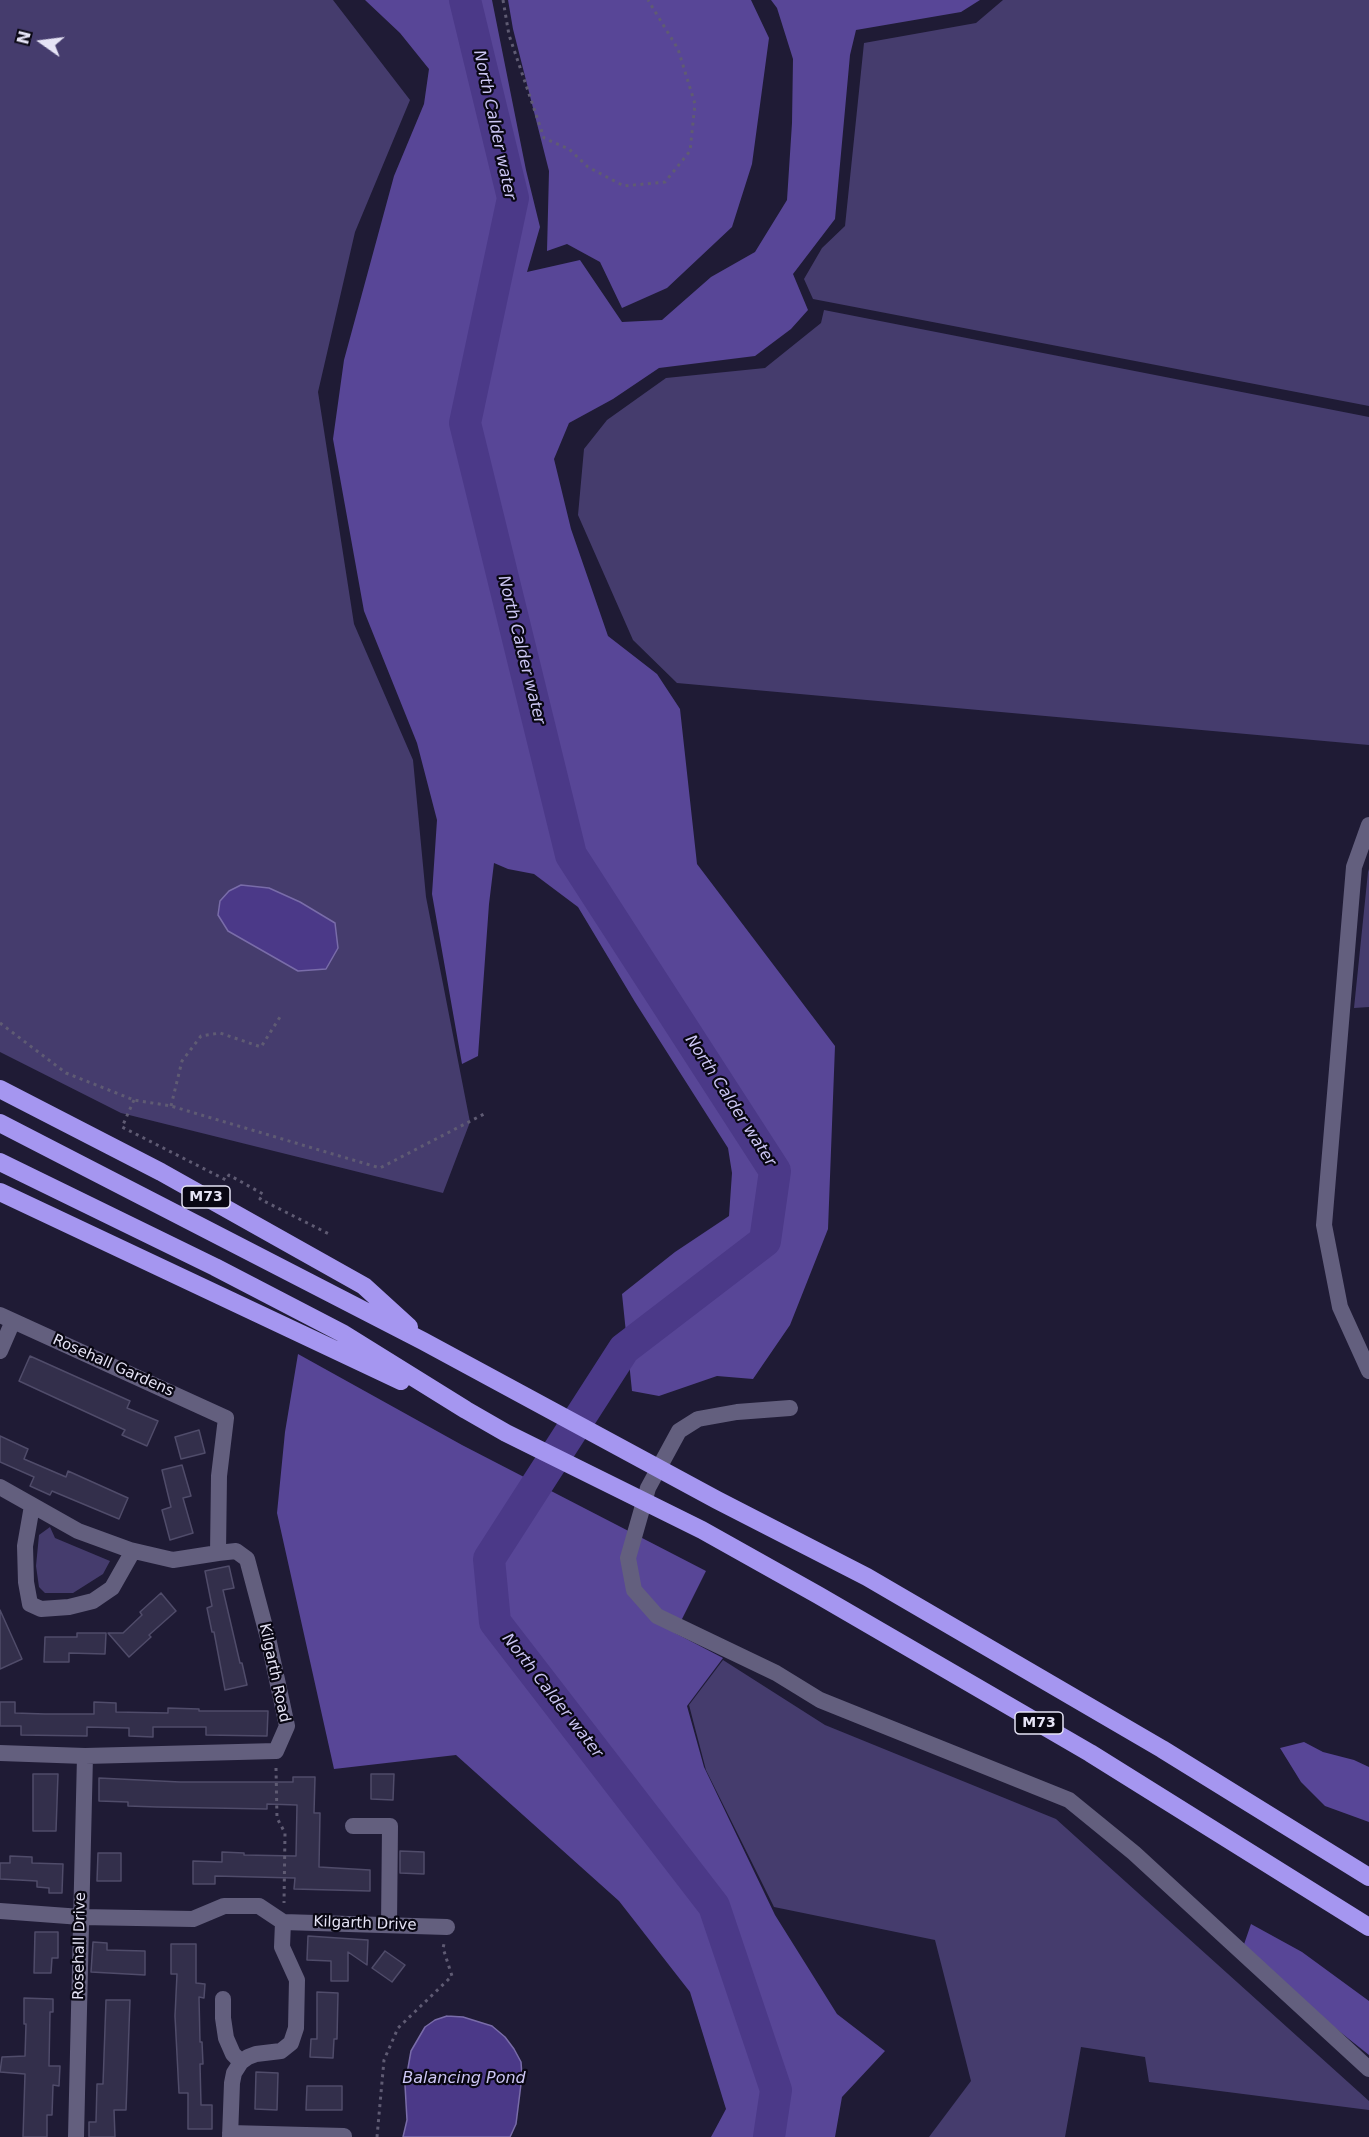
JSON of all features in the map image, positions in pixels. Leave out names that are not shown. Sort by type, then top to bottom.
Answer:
[{"type":"highway","name":"M73","points":[[0,1089],[161,1172],[363,1286],[400,1324],[423,1341],[717,1500],[867,1577],[1162,1749],[1369,1877]]},
{"type":"highway","name":"M73","points":[[0,1123],[400,1324]]},
{"type":"highway","points":[[0,1163],[215,1267],[342,1333],[384,1367]]},
{"type":"highway","points":[[0,1192],[384,1367]]},
{"type":"highway","name":"M73","points":[[384,1367],[506,1433],[702,1530],[818,1595],[1008,1705],[1369,1927]]},
{"type":"street","points":[[1369,825],[1354,867],[1324,1225],[1340,1307],[1369,1371]]},
{"type":"street","points":[[0,1351],[6,1318]]},
{"type":"street","name":"Rosehall Gardens","points":[[6,1318],[226,1418],[219,1476],[218,1553]]},
{"type":"street","points":[[790,1408],[737,1412],[698,1419],[679,1431],[648,1488],[642,1508],[628,1558],[634,1590],[657,1616],[776,1672],[820,1700],[1069,1800],[1134,1853],[1369,2069]]},
{"type":"street","name":"Kilgarth Road","points":[[0,1487],[78,1531],[134,1551],[173,1560],[236,1551],[247,1559],[268,1638],[287,1726],[276,1751]]},
{"type":"street","points":[[32,1506],[25,1546],[26,1582],[30,1604],[41,1609],[93,1602],[112,1588],[134,1551]]},
{"type":"street","points":[[0,1753],[85,1756],[276,1751]]},
{"type":"street","name":"Rosehall Drive","points":[[76,2137],[85,1756]]},
{"type":"street","points":[[352,1826],[390,1826],[389,1925]]},
{"type":"street","name":"Kilgarth Drive","points":[[0,1911],[81,1917],[193,1919],[224,1906],[259,1906],[281,1920],[447,1927]]},
{"type":"street","points":[[281,1920],[282,1947],[297,1980],[296,2028],[291,2043],[281,2050],[255,2054],[241,2062],[234,2073],[230,2135],[344,2136]]},
{"type":"street","points":[[223,1999],[226,2038],[233,2054],[241,2062]]},
{"type":"path","points":[[503,0],[509,34],[544,138],[569,149],[588,166],[624,186],[665,182],[690,151],[695,104],[678,49],[648,0]]},
{"type":"path","points":[[171,1106],[182,1061],[201,1036],[220,1033],[261,1047],[280,1017]]},
{"type":"path","points":[[0,1023],[66,1073],[134,1100],[171,1106],[380,1168],[486,1113]]},
{"type":"path","points":[[134,1100],[122,1127],[226,1180],[229,1175],[263,1194],[260,1199],[331,1235]]},
{"type":"path","points":[[276,1751],[277,1818],[285,1833],[284,1904],[281,1920]]},
{"type":"path","points":[[377,2137],[384,2060],[398,2028],[452,1976],[443,1948],[447,1927]]},
{"type":"shaded area","points":[[0,0],[333,0],[410,100],[355,232],[318,392],[354,624],[413,760],[426,897],[470,1122],[443,1193],[121,1113],[0,1052]]},
{"type":"shaded area","points":[[365,0],[492,0],[526,170],[540,227],[527,272],[580,260],[622,322],[662,320],[711,277],[755,252],[787,200],[793,59],[777,8],[771,0],[980,0],[961,12],[856,30],[850,55],[835,219],[793,274],[808,310],[791,329],[755,356],[659,368],[613,399],[569,423],[554,459],[571,529],[608,636],[657,674],[680,709],[697,864],[835,1046],[828,1229],[790,1325],[753,1379],[717,1376],[659,1396],[632,1391],[622,1294],[675,1252],[729,1216],[732,1173],[728,1148],[635,1002],[578,907],[534,874],[508,869],[494,863],[478,1056],[462,1064],[432,894],[437,820],[417,743],[364,611],[333,439],[344,360],[394,176],[424,104],[429,69],[400,33]]},
{"type":"shaded area","points":[[508,0],[751,0],[769,38],[752,164],[732,227],[667,288],[622,308],[600,262],[567,244],[547,251],[549,171],[513,29]]},
{"type":"shaded area","points":[[1003,0],[1369,0],[1369,406],[813,299],[804,279],[822,248],[845,226],[864,43],[976,23]]},
{"type":"shaded area","points":[[824,310],[1369,417],[1369,745],[677,683],[633,640],[578,515],[584,449],[607,420],[666,378],[765,368],[821,323]]},
{"type":"shaded area","points":[[1369,869],[1369,1007],[1354,1008],[1368,872]]},
{"type":"shaded area","points":[[298,1354],[462,1445],[706,1571],[675,1633],[723,1658],[687,1706],[704,1767],[775,1915],[837,2014],[885,2051],[842,2097],[835,2137],[711,2137],[726,2109],[690,1992],[619,1901],[456,1755],[334,1769],[277,1513],[285,1432]]},
{"type":"shaded area","points":[[50,1527],[55,1538],[110,1561],[103,1574],[73,1593],[45,1593],[39,1587],[36,1566],[39,1535]]},
{"type":"shaded area","points":[[723,1660],[825,1725],[1056,1819],[1369,2101],[1369,2110],[1149,2082],[1145,2057],[1081,2047],[1065,2137],[929,2137],[971,2081],[935,1940],[774,1907],[706,1770],[689,1705]]},
{"type":"shaded area","points":[[1304,1742],[1323,1752],[1354,1760],[1369,1767],[1369,1822],[1325,1806],[1301,1782],[1280,1748]]},
{"type":"shaded area","points":[[1251,1924],[1302,1952],[1369,2001],[1369,2055],[1241,1953]]},
{"type":"water","points":[[241,885],[269,888],[300,902],[335,923],[338,948],[326,969],[298,971],[228,931],[218,915],[220,901],[229,891]]},
{"type":"water","name":"Balancing Pond","points":[[447,2016],[463,2017],[492,2026],[505,2037],[521,2062],[522,2076],[516,2124],[510,2137],[403,2137],[407,2120],[405,2085],[411,2051],[425,2027]]},
{"type":"building","points":[[30,1356],[130,1401],[127,1408],[158,1421],[147,1446],[122,1435],[125,1430],[19,1381]]},
{"type":"building","points":[[199,1430],[205,1453],[181,1459],[175,1437]]},
{"type":"building","points":[[0,1436],[28,1449],[24,1459],[66,1477],[68,1471],[128,1498],[119,1519],[52,1491],[50,1495],[30,1486],[34,1477],[0,1462]]},
{"type":"building","points":[[182,1465],[191,1496],[183,1498],[193,1533],[170,1540],[162,1510],[171,1507],[162,1470]]},
{"type":"building","points":[[229,1566],[234,1588],[223,1590],[247,1685],[225,1690],[207,1608],[212,1606],[205,1571]]},
{"type":"building","points":[[161,1593],[176,1611],[129,1657],[108,1633],[123,1633],[142,1615],[140,1612]]},
{"type":"building","points":[[0,1610],[22,1659],[0,1669]]},
{"type":"building","points":[[77,1633],[106,1633],[105,1654],[69,1653],[69,1662],[44,1662],[45,1637],[77,1637]]},
{"type":"building","points":[[0,1702],[15,1702],[15,1713],[94,1714],[94,1702],[116,1703],[116,1712],[168,1713],[168,1708],[199,1709],[199,1711],[268,1711],[267,1736],[206,1735],[206,1727],[153,1727],[153,1737],[129,1736],[129,1728],[87,1727],[87,1736],[21,1735],[21,1726],[0,1726]]},
{"type":"building","points":[[33,1774],[58,1774],[56,1831],[33,1831]]},
{"type":"building","points":[[371,1774],[394,1774],[393,1800],[371,1799]]},
{"type":"building","points":[[293,1777],[315,1777],[314,1813],[320,1813],[319,1867],[370,1870],[370,1891],[294,1889],[295,1878],[215,1876],[215,1884],[193,1884],[193,1861],[222,1862],[222,1852],[244,1853],[244,1855],[296,1856],[297,1805],[267,1804],[267,1809],[157,1807],[128,1806],[128,1802],[99,1801],[99,1778],[180,1782],[293,1782]]},
{"type":"building","points":[[400,1851],[424,1852],[424,1874],[400,1873]]},
{"type":"building","points":[[98,1853],[121,1853],[121,1881],[97,1881]]},
{"type":"building","points":[[10,1856],[32,1857],[32,1863],[63,1864],[62,1893],[49,1893],[49,1888],[37,1887],[37,1881],[0,1879],[0,1863],[10,1863]]},
{"type":"building","points":[[35,1932],[58,1932],[58,1958],[52,1958],[51,1973],[34,1973]]},
{"type":"building","points":[[308,1936],[368,1940],[367,1965],[348,1952],[348,1981],[331,1981],[331,1961],[307,1960]]},
{"type":"building","points":[[93,1942],[107,1943],[107,1950],[145,1951],[145,1975],[91,1972]]},
{"type":"building","points":[[171,1944],[196,1944],[196,1983],[205,1984],[204,1998],[199,1997],[203,2064],[200,2064],[201,2105],[212,2105],[212,2129],[188,2129],[188,2093],[179,2093],[175,2016],[177,1974],[171,1974]]},
{"type":"building","points":[[385,1951],[405,1965],[392,1982],[372,1968]]},
{"type":"building","points":[[317,1992],[338,1993],[337,2039],[334,2039],[333,2058],[310,2057],[311,2039],[317,2039]]},
{"type":"building","points":[[24,1998],[53,1999],[53,2012],[50,2012],[49,2066],[60,2066],[59,2086],[53,2085],[52,2115],[47,2115],[47,2137],[23,2137],[25,2074],[0,2072],[2,2057],[25,2056]]},
{"type":"building","points":[[106,2000],[130,2000],[126,2110],[114,2110],[115,2137],[89,2137],[89,2122],[96,2122],[97,2084],[103,2084]]},
{"type":"building","points":[[256,2072],[278,2073],[277,2110],[255,2109]]},
{"type":"building","points":[[307,2086],[342,2086],[342,2110],[306,2110]]},
{"type":"waterway","name":"North Calder water","points":[[465,0],[513,198],[465,423],[571,855],[775,1171],[765,1241],[624,1349],[489,1559],[495,1622],[714,1906],[776,2090],[769,2137]]}]
